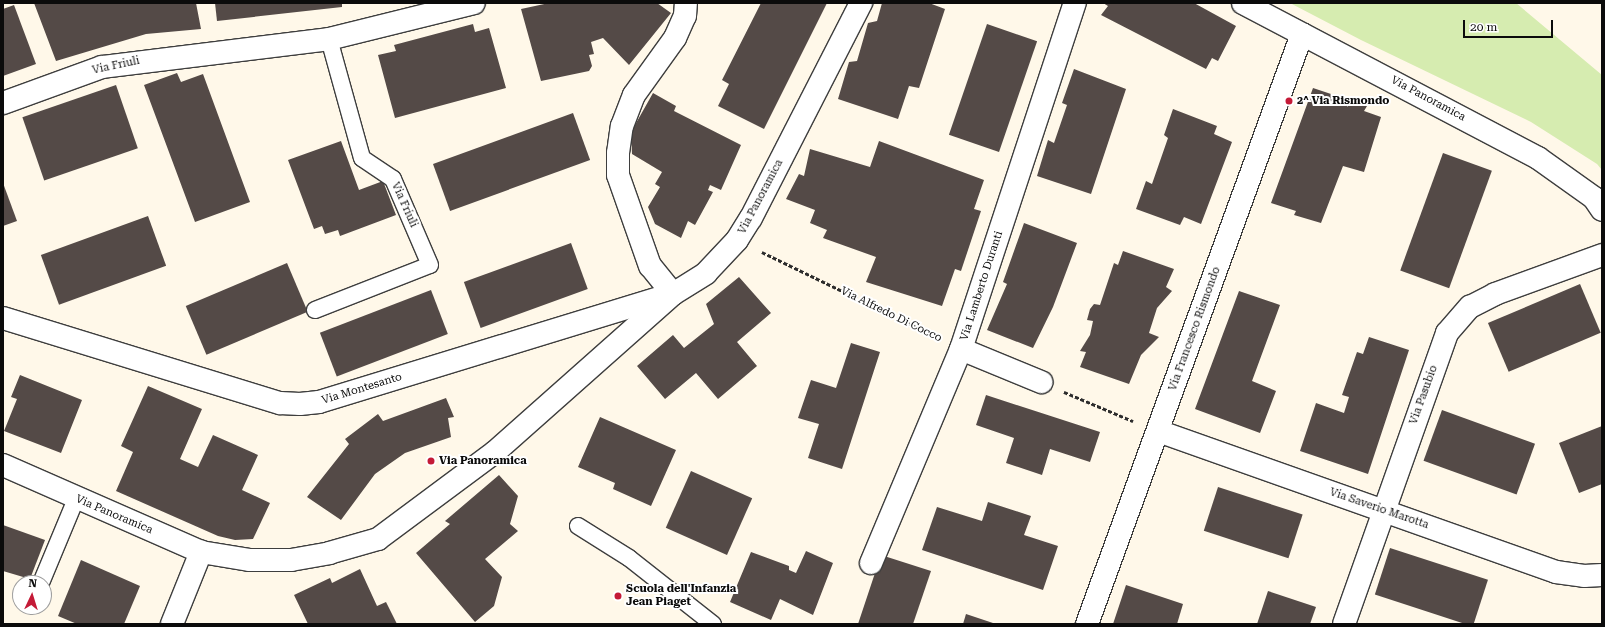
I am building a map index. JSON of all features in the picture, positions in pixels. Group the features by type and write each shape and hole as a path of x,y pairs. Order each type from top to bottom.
{"street":[{"name":"Via Friuli","path":"3,103 102,67 330,39 474,3"},
{"path":"673,294 650,266 618,175 618,153 622,126 634,95 675,38 685,16 686,3"},
{"name":"Via Panoramica","path":"3,466 201,552 250,560 290,560 329,553 378,539 495,452 673,294 706,273 737,240 751,218 861,3"},
{"name":"Via Lamberto Duranti","path":"871,563 961,349 1076,3"},
{"name":"Via Panoramica","path":"1243,3 1538,158 1594,198 1602,210"},
{"name":"Via Francesco Rismondo","path":"1087,624 1302,34"},
{"name":"Via Pasubio","path":"1344,624 1382,510 1447,333 1470,307 1495,294 1602,255"},
{"name":"Via Montesanto","path":"3,318 280,403 300,404 319,402 673,294"},
{"path":"961,349 1041,382"},
{"name":"Via Saverio Marotta","path":"1158,431 1556,572 1584,576 1602,576"},
{"path":"172,624 201,552"}],"lane":[{"name":"Via Friuli","path":"315,310 430,265 393,179 362,158 330,39"},
{"path":"43,575 76,499"},
{"path":"578,526 629,558 713,624"}],"path":[{"name":"Via Alfredo Di Cocco","path":"737,240 961,349"},
{"path":"1041,382 1158,431"}],"green space":[{"path":"1290,3 1516,3 1602,75 1602,170 1597,164 1531,122 1361,40"}],"building":[{"path":"34,3 196,3 201,29 146,34 56,61"},
{"path":"215,3 342,3 342,7 217,21"},
{"path":"549,3 657,3 671,13 629,65 603,38 591,42 594,54 589,55 592,66 589,71 541,81 521,9"},
{"path":"761,3 827,3 764,129 718,106 729,84 722,80"},
{"path":"882,3 929,3 945,9 919,88 909,86 898,119 838,99 849,62 857,61 868,23 877,21"},
{"path":"1103,3 1194,3 1236,26 1218,61 1212,58 1206,69 1101,15 1108,6"},
{"path":"14,5 36,64 3,76 3,9"},
{"path":"473,24 475,32 489,28 506,88 395,118 378,55 396,51 394,45"},
{"path":"987,24 1037,41 999,152 949,135"},
{"path":"1074,69 1126,89 1091,194 1037,176 1048,140 1054,143 1067,105 1062,103"},
{"path":"177,73 181,82 203,74 250,202 195,222 144,85"},
{"path":"116,85 138,148 44,181 22,117"},
{"path":"1313,88 1367,106 1364,111 1381,117 1364,172 1343,166 1321,223 1294,215 1296,211 1271,203"},
{"path":"653,93 676,106 674,111 741,145 721,190 710,185 708,190 713,192 695,225 688,221 681,238 655,224 648,207 660,187 655,184 662,172 632,154 631,132"},
{"path":"1173,109 1217,126 1214,134 1232,142 1201,224 1184,217 1180,225 1136,209 1146,181 1152,184 1168,138 1164,135"},
{"path":"573,113 590,160 450,211 433,164"},
{"path":"341,141 359,190 383,181 396,215 340,236 338,230 325,234 322,226 314,229 288,160"},
{"path":"879,141 984,180 974,209 981,211 961,271 955,269 942,306 866,282 876,257 823,238 827,230 810,223 815,210 786,199 799,174 804,176 810,149 870,167"},
{"path":"1443,153 1492,171 1449,288 1400,270"},
{"path":"3,183 17,221 3,226"},
{"path":"148,216 166,266 59,305 41,255"},
{"path":"1024,223 1077,243 1053,307 1033,348 987,330 1007,284 1003,282"},
{"path":"571,243 588,289 481,328 464,282"},
{"path":"1123,251 1174,269 1166,287 1172,291 1157,308 1149,333 1159,337 1141,355 1129,384 1080,367 1086,352 1080,351 1090,335 1093,321 1087,320 1090,309 1094,304 1100,305 1114,263 1118,265"},
{"path":"287,263 308,312 206,355 186,306"},
{"path":"739,277 771,313 737,342 757,366 718,399 696,373 665,399 637,366 673,335 684,348 714,324 706,304"},
{"path":"1580,284 1601,333 1509,372 1488,323"},
{"path":"431,290 448,334 337,377 320,333"},
{"path":"1239,291 1280,305 1252,381 1276,391 1260,433 1195,409"},
{"path":"1369,337 1409,350 1368,474 1300,451 1316,403 1344,413 1349,397 1342,395 1357,352 1363,354"},
{"path":"851,343 880,352 842,469 808,458 819,424 798,418 811,380 836,388"},
{"path":"20,375 82,400 61,453 4,431 17,399 11,397"},
{"path":"148,386 202,409 180,459 198,467 213,435 258,455 242,490 270,503 253,539 235,540 218,536 116,491 133,452 121,446"},
{"path":"986,395 1100,432 1090,462 1050,449 1042,475 1006,463 1014,438 976,425"},
{"path":"446,398 454,417 448,418 451,437 405,453 375,474 341,520 307,497 349,444 345,439 378,414 383,421"},
{"path":"1442,410 1535,444 1517,495 1424,461"},
{"path":"600,417 676,450 651,506 613,489 615,483 578,467"},
{"path":"1602,426 1602,484 1579,493 1559,443"},
{"path":"691,471 752,498 727,555 666,528"},
{"path":"499,475 518,496 510,524 518,531 485,559 502,577 494,606 475,622 416,553 450,524 445,521"},
{"path":"1218,487 1303,515 1288,558 1204,531"},
{"path":"988,502 1031,516 1024,535 1058,546 1043,590 922,550 937,507 982,521"},
{"path":"3,525 45,540 32,575 16,575 3,571"},
{"path":"1390,548 1488,580 1474,624 1465,624 1375,595"},
{"path":"806,551 833,563 813,615 780,599 771,620 730,602 751,552 789,566 789,570 796,573"},
{"path":"881,555 931,571 913,624 858,624"},
{"path":"81,560 140,586 124,624 77,624 58,616"},
{"path":"360,569 377,606 386,602 397,624 308,624 294,595 330,578 332,583"},
{"path":"1126,585 1183,604 1177,624 1113,624"},
{"path":"1268,591 1316,607 1310,624 1257,624"},
{"path":"966,614 996,624 963,624"}],"place":[{"name":"2^ Via Rismondo","path":"1289,101"},
{"name":"Via Panoramica","path":"431,461"},
{"name":"Scuola dell'Infanzia Jean Piaget","path":"618,596"}]}
